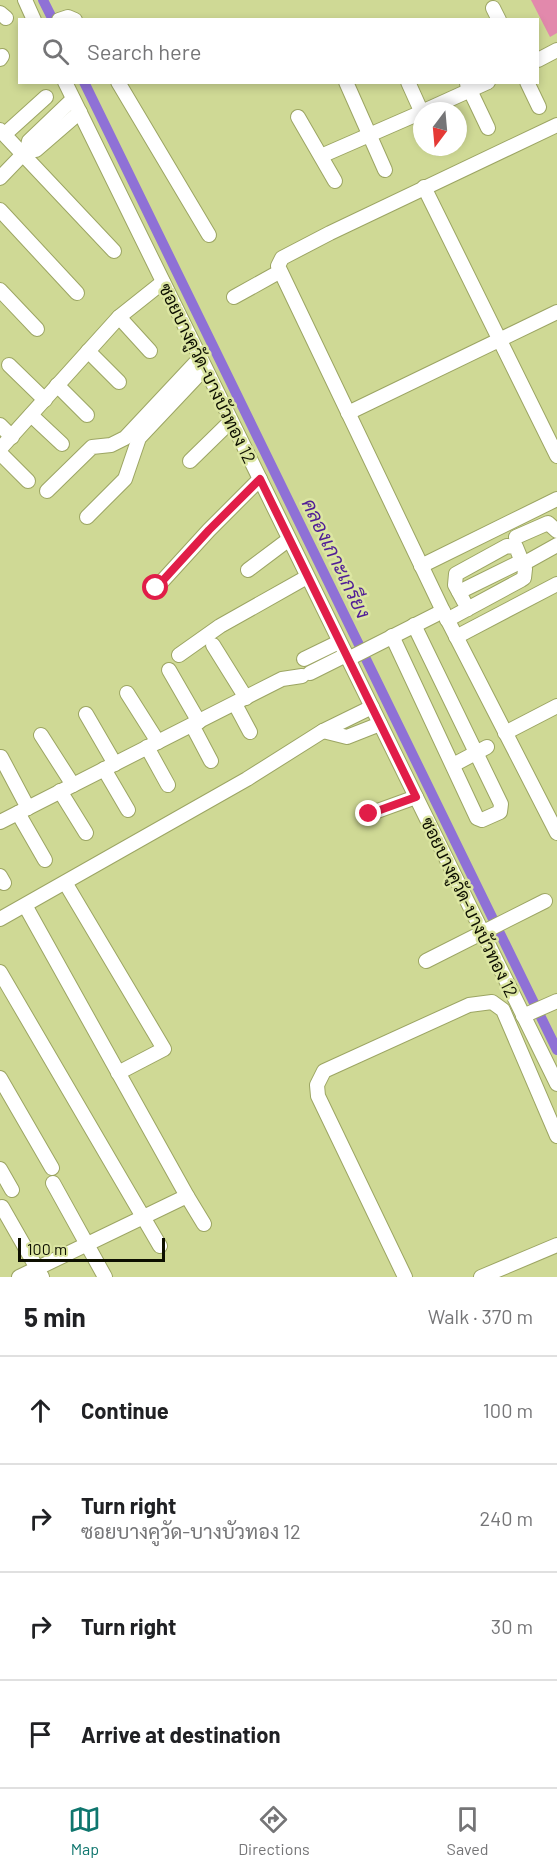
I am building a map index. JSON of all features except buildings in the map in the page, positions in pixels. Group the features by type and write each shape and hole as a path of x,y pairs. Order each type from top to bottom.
{"street":[{"path":"25,0 33,18"},
{"path":"539,59 557,50"},
{"name":"ซอยบางคูวัด-บางบัวทอง 12","path":"66,84 288,540 339,642 351,656 372,707 416,797 488,932 541,1008 557,1084"},
{"path":"119,84 209,235"},
{"path":"347,84 385,170"},
{"path":"409,84 417,102"},
{"path":"528,84 539,107"},
{"path":"440,102 468,87 488,128"},
{"path":"46,97 2,132 25,152 114,251"},
{"path":"0,178 25,152 29,141 73,99"},
{"path":"25,152 36,150 80,112"},
{"path":"321,156 413,116"},
{"path":"298,117 335,182"},
{"path":"557,125 424,187 282,258 278,266 445,615 557,833"},
{"path":"424,187 557,456"},
{"path":"0,210 77,293"},
{"path":"234,297 279,272"},
{"path":"28,481 0,451 119,317 164,282"},
{"path":"0,290 37,329"},
{"path":"348,414 557,312"},
{"path":"119,317 150,351"},
{"path":"88,351 119,382"},
{"path":"47,491 92,447 111,446 125,438 202,363"},
{"path":"87,517 125,479 139,438 202,363"},
{"path":"9,365 45,400"},
{"path":"57,385 87,415"},
{"path":"31,416 62,444"},
{"path":"190,461 231,421"},
{"path":"0,425 12,437"},
{"path":"156,588 260,479"},
{"path":"421,566 557,499"},
{"path":"516,537 548,523 557,531"},
{"path":"248,570 288,540"},
{"path":"459,592 557,545"},
{"path":"282,679 306,675 378,644 414,625 468,609 524,578 523,562 516,547 507,546 458,571 454,580 468,609"},
{"path":"179,655 220,626 307,577"},
{"path":"456,637 557,585"},
{"path":"392,636 479,820 500,812 501,804 481,750 414,625"},
{"path":"0,822 282,679 300,661 339,642"},
{"path":"213,645 240,701 250,732"},
{"path":"169,670 196,724 211,761"},
{"path":"127,693 168,785"},
{"path":"505,733 557,706"},
{"path":"0,919 26,907 247,779 323,731 372,707"},
{"path":"86,714 128,810"},
{"path":"323,731 347,737 380,724"},
{"path":"41,735 86,833"},
{"path":"453,765 481,750"},
{"path":"1,757 45,860"},
{"path":"369,814 416,797"},
{"path":"66,884 164,1049 118,1072"},
{"path":"426,961 488,932 545,901"},
{"path":"26,907 204,1224"},
{"path":"0,972 160,1246"},
{"path":"405,1277 318,1096 317,1085 324,1071 469,1005 492,1002 503,1010 557,1136"},
{"path":"0,1078 52,1168"},
{"path":"0,1169 12,1190"},
{"path":"53,1183 105,1277"},
{"path":"19,1277 39,1273 87,1244 187,1196"},
{"path":"2,1207 39,1273"},
{"path":"481,1277 557,1245"}],"shaded area":[{"path":"531,0 557,0 557,33 550,37"}],"waterway":[{"name":"คลองเกาะเกรียง","path":"43,0 52,18"},
{"name":"คลองเกาะเกรียง","path":"85,84 557,1050"}],"route":[{"path":"156,588 260,479 416,797 369,814"}]}
